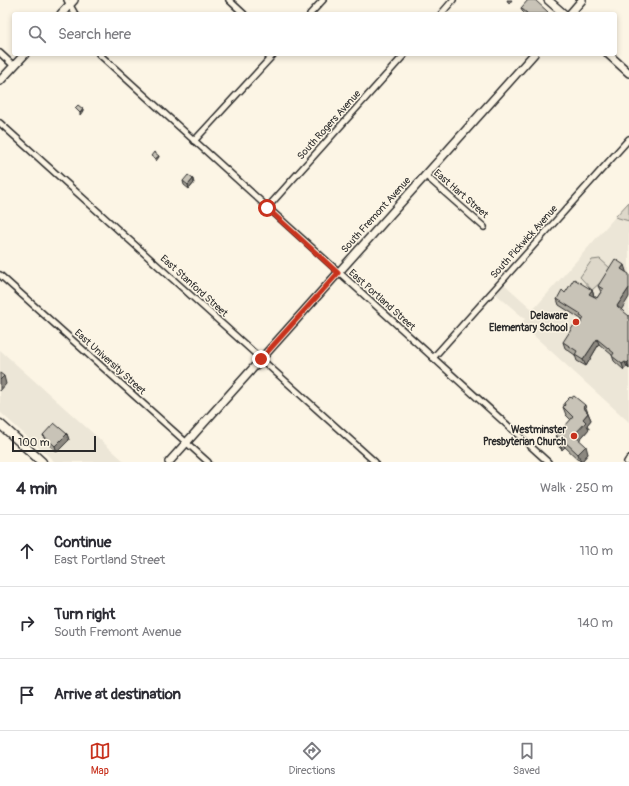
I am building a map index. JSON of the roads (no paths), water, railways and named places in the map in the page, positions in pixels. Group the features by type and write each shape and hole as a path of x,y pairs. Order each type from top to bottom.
{"main road":[{"path":"0,424 42,462"}],"street":[{"path":"229,0 242,12"},
{"path":"312,12 323,0"},
{"path":"443,12 453,0"},
{"path":"548,0 562,12"},
{"path":"572,12 582,0"},
{"path":"62,12 70,2"},
{"path":"70,2 74,12"},
{"path":"0,53 14,66"},
{"path":"0,81 23,56"},
{"name":"East Portland Street","path":"101,56 338,273 548,462"},
{"path":"194,141 272,56"},
{"name":"South Rogers Avenue","path":"267,208 403,56"},
{"name":"South Fremont Avenue","path":"169,462 532,56"},
{"path":"610,56 629,73"},
{"name":"East Stanford Street","path":"0,123 375,462"},
{"name":"South Pickwick Avenue","path":"433,358 629,139"},
{"name":"East Hart Street","path":"425,175 484,227"},
{"name":"East University Street","path":"0,275 208,462"}],"place":[{"name":"Delaware Elementary School","path":"576,322"},
{"name":"Westminster Presbyterian Church","path":"574,436"}]}
